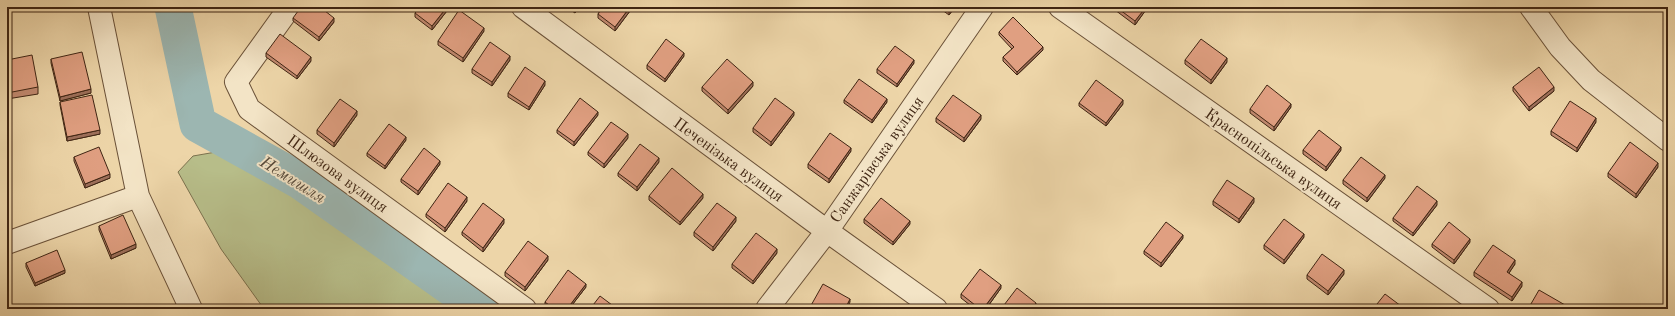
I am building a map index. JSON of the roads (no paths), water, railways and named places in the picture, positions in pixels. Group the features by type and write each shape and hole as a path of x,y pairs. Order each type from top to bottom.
{"street":[{"path":"99,7 138,196 191,309"},
{"name":"Шлюзова вулиця","path":"290,7 236,82 249,109 525,309"},
{"name":"Печенізька вулиця","path":"523,7 826,231 936,309"},
{"name":"Санжарівська вулиця","path":"767,309 826,231 982,7"},
{"name":"Краснопільська вулиця","path":"1060,7 1488,309"},
{"path":"1531,7 1560,47 1591,80 1668,140"},
{"path":"7,243 138,196"}],"waterway":[{"name":"Немишля","path":"173,7 198,124 299,180 482,309"}]}
